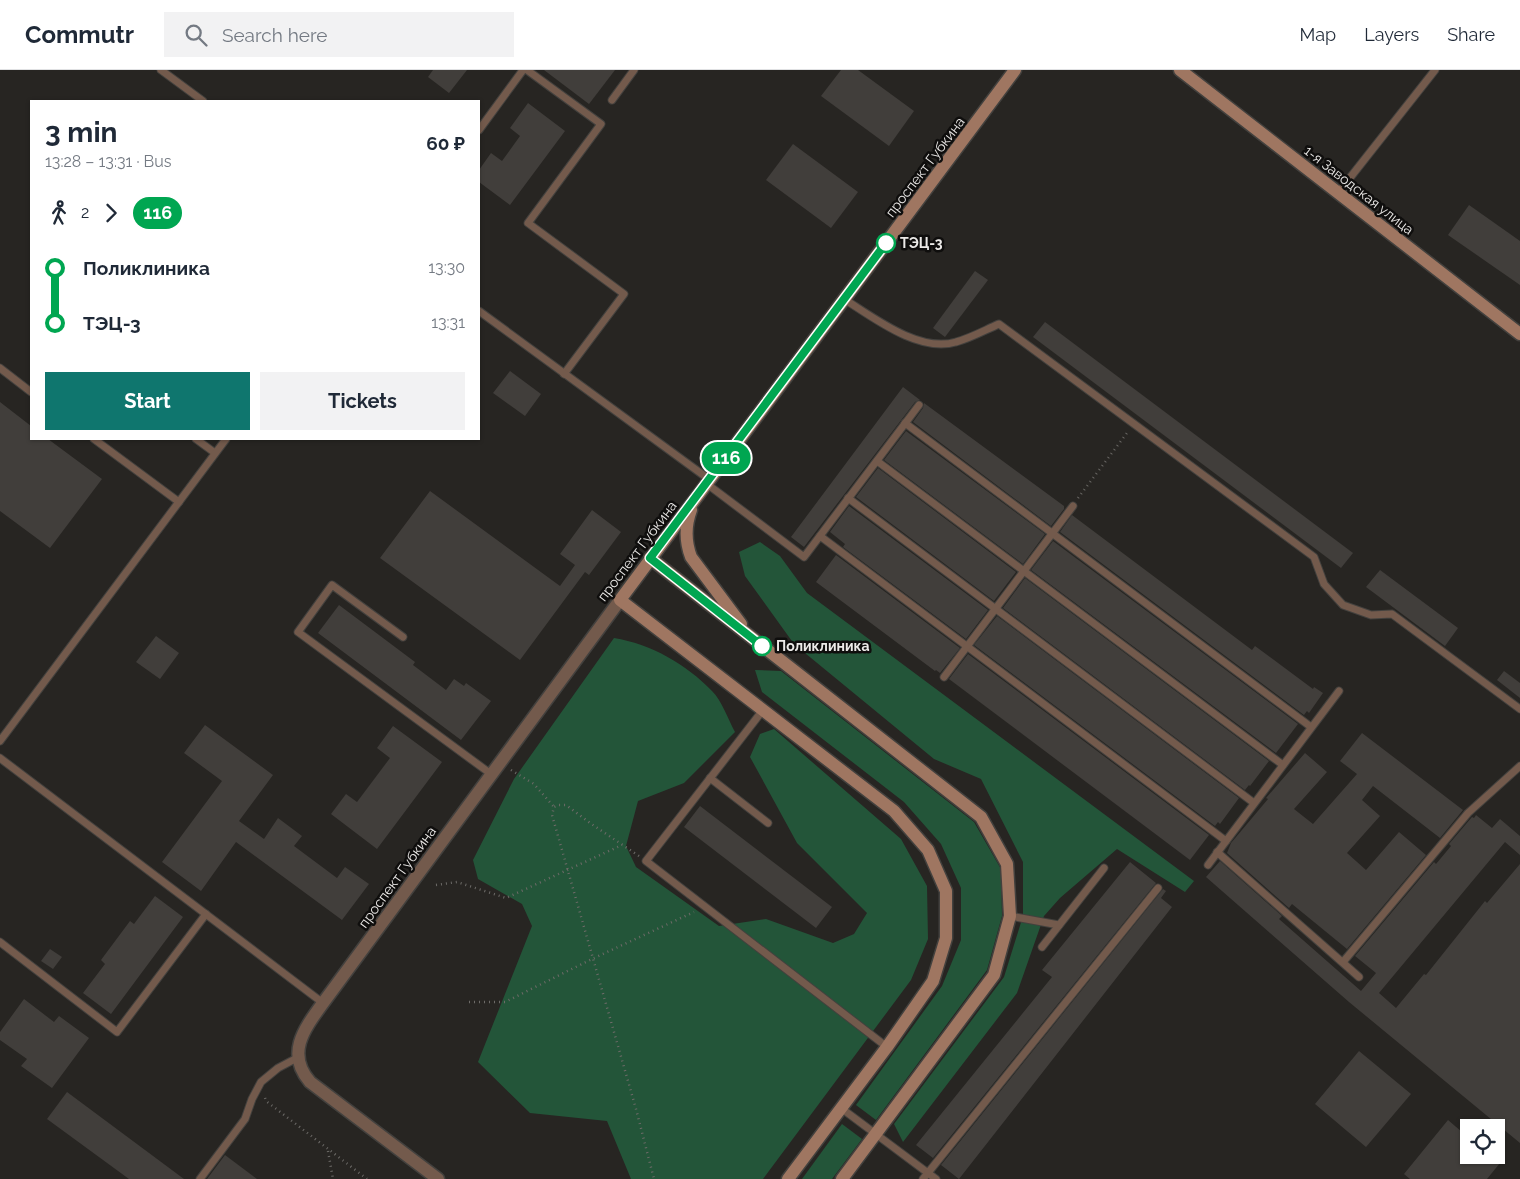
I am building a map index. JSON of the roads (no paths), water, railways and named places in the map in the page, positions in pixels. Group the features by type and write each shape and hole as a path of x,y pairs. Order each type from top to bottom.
{"main road":[{"name":"1-я Заводская улица","path":"1180,70 1520,334"},
{"name":"проспект Губкина","path":"620,600 1011,72"},
{"path":"705,486 687,522 688,548 700,571 754,640"},
{"path":"650,558 981,817 1007,864 1010,916 994,975 842,1179"},
{"path":"620,600 894,811 928,850 946,891 946,938 933,981 888,1047 788,1179"}],"street":[{"name":"проспект Губкина","path":"297,1058 304,1029 323,1002 620,600"},
{"path":"297,1058 301,1072 310,1082 438,1179"}],"lane":[{"path":"161,70 201,100"},
{"path":"480,129 523,70"},
{"path":"527,70 601,124 528,222 624,294 564,374"},
{"path":"612,100 634,70"},
{"path":"1338,193 1435,70"},
{"path":"844,299 890,329 925,343 955,343 999,324 1314,557 1324,584 1343,605 1371,615 1392,614 1520,709"},
{"path":"480,312 564,374 705,486 804,557 919,404"},
{"path":"0,368 30,391"},
{"path":"905,423 1311,727"},
{"path":"95,440 179,502"},
{"path":"197,440 215,453"},
{"path":"0,741 225,440"},
{"path":"877,460 1283,765"},
{"path":"848,498 1254,803"},
{"path":"944,677 1073,506"},
{"path":"820,536 1226,840"},
{"path":"402,637 332,585 298,632 491,774"},
{"path":"1208,864 1338,690"},
{"path":"762,710 646,861 888,1047"},
{"path":"0,758 323,1002"},
{"path":"1343,962 1468,813 1520,766"},
{"path":"710,778 768,823"},
{"path":"1217,852 1359,976"},
{"path":"1042,947 1104,868"},
{"path":"925,1176 1158,888"},
{"path":"0,942 117,1032 206,914"},
{"path":"1010,916 1059,925"},
{"path":"200,1179 245,1119 252,1099 261,1082 278,1068 297,1058"},
{"path":"841,1108 925,1176 936,1179"}],"place":[{"name":"ТЭЦ-3","path":"886,243"},
{"name":"Поликлиника","path":"762,646"}]}
